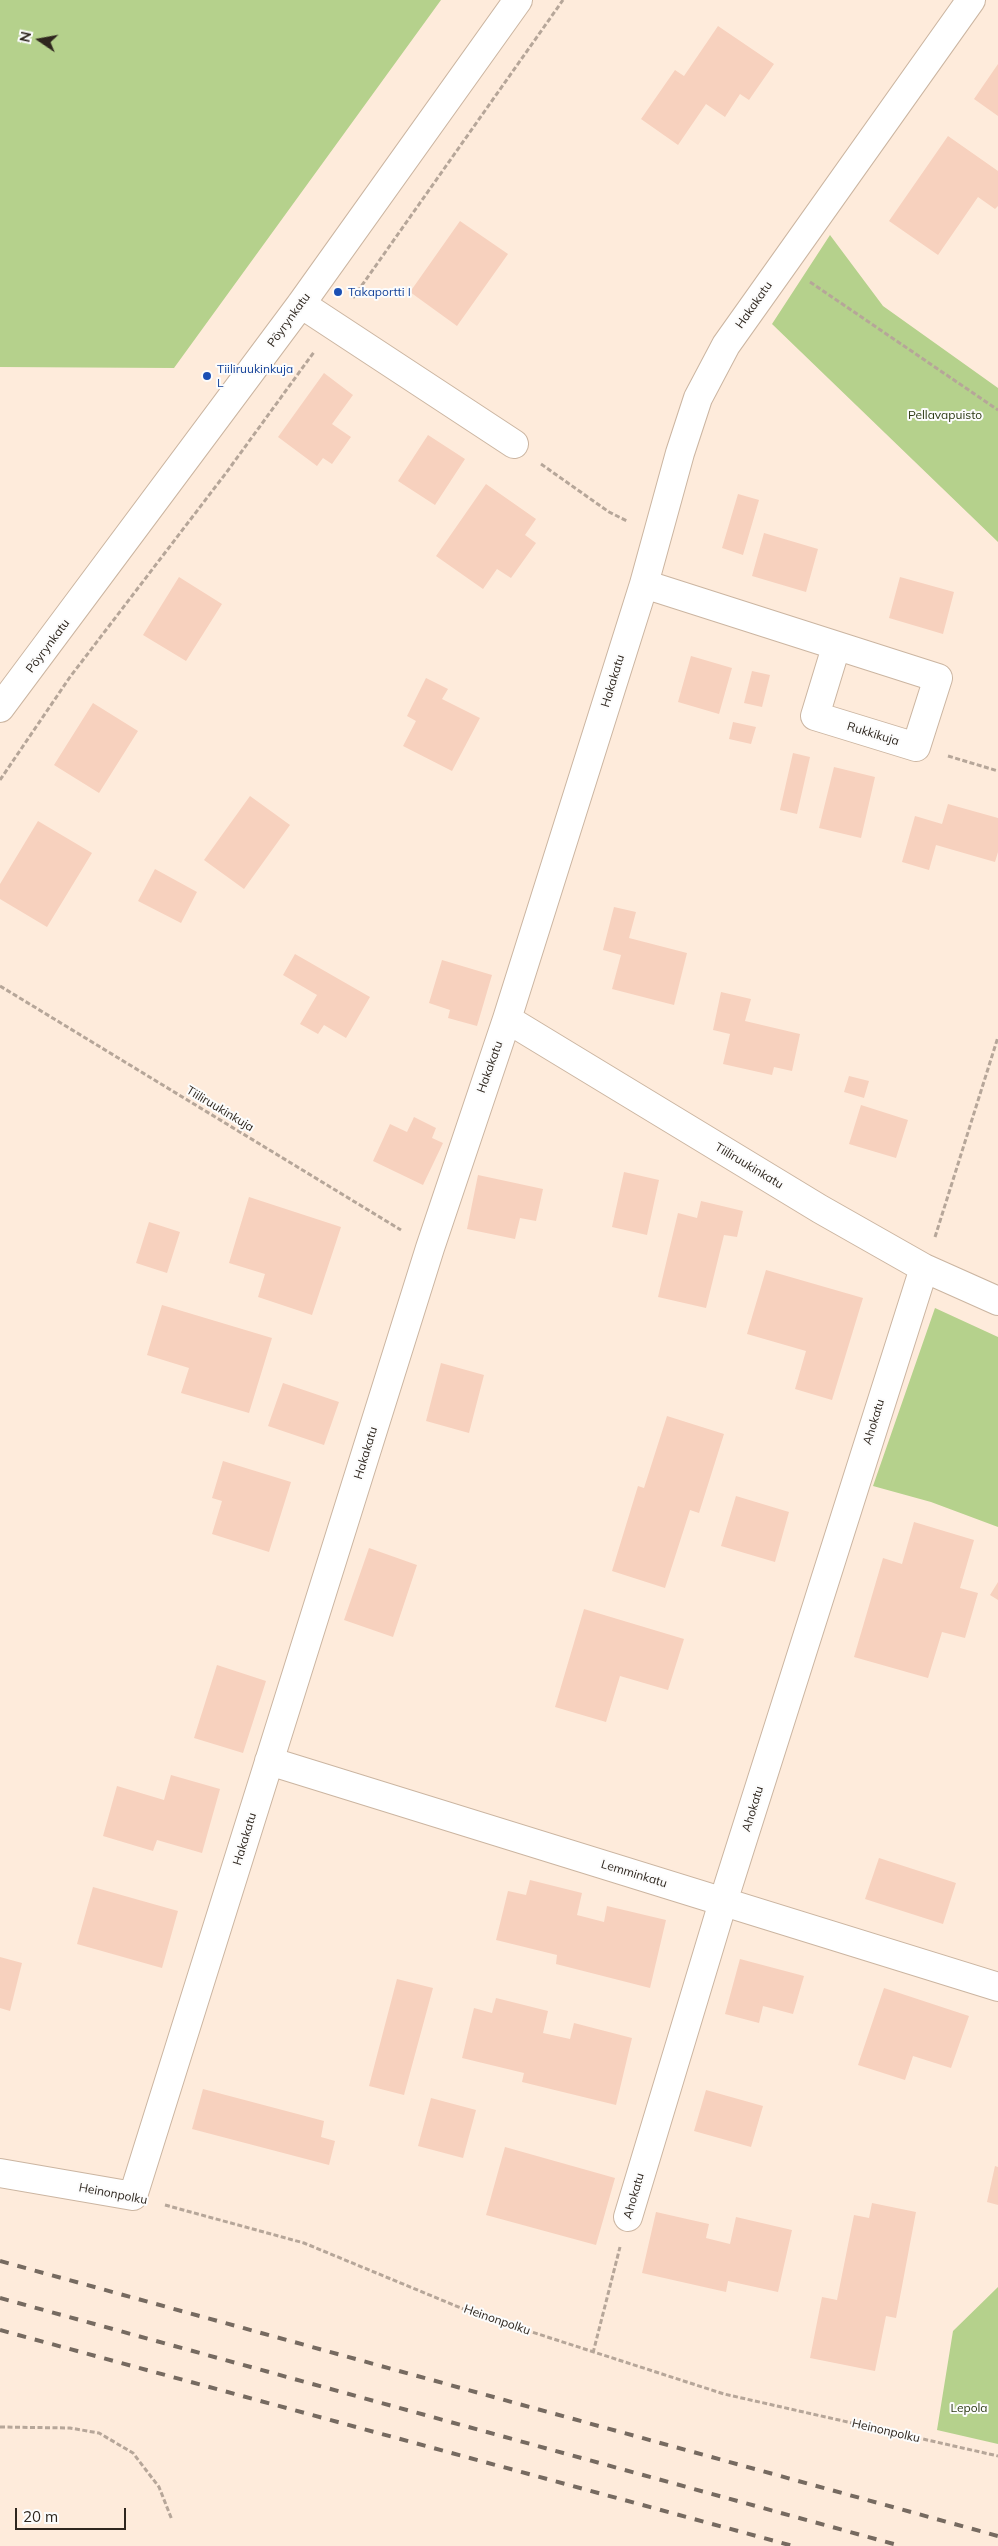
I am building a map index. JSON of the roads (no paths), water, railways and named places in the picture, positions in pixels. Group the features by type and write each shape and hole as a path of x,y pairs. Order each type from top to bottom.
{"street":[{"name":"Pöyrynkatu","path":"0,708 301,304 518,0"},
{"name":"Hakakatu","path":"133,2196 430,1248 507,1019 644,584 698,398 726,345 783,262 971,0"},
{"path":"301,304 514,444"},
{"name":"Rukkikuja","path":"644,584 836,647 938,678 916,747 814,716 836,647"},
{"name":"Tiiliruukinkatu","path":"507,1019 820,1209 924,1268 998,1301"},
{"name":"Ahokatu","path":"628,2217 723,1902 924,1268"},
{"name":"Lemminkatu","path":"269,1761 998,1987"},
{"name":"Heinonpolku","path":"0,2173 133,2196"}],"railway":[{"path":"0,2261 998,2536"},
{"path":"0,2298 901,2546"},
{"path":"0,2330 793,2546"}],"place":[{"name":"Takaportti I","path":"338,292"},
{"name":"Tiiliruukinkuja L","path":"207,376"}],"park label":[{"name":"Pellavapuisto","path":"945,415"},
{"name":"Lepola","path":"969,2408"}]}
